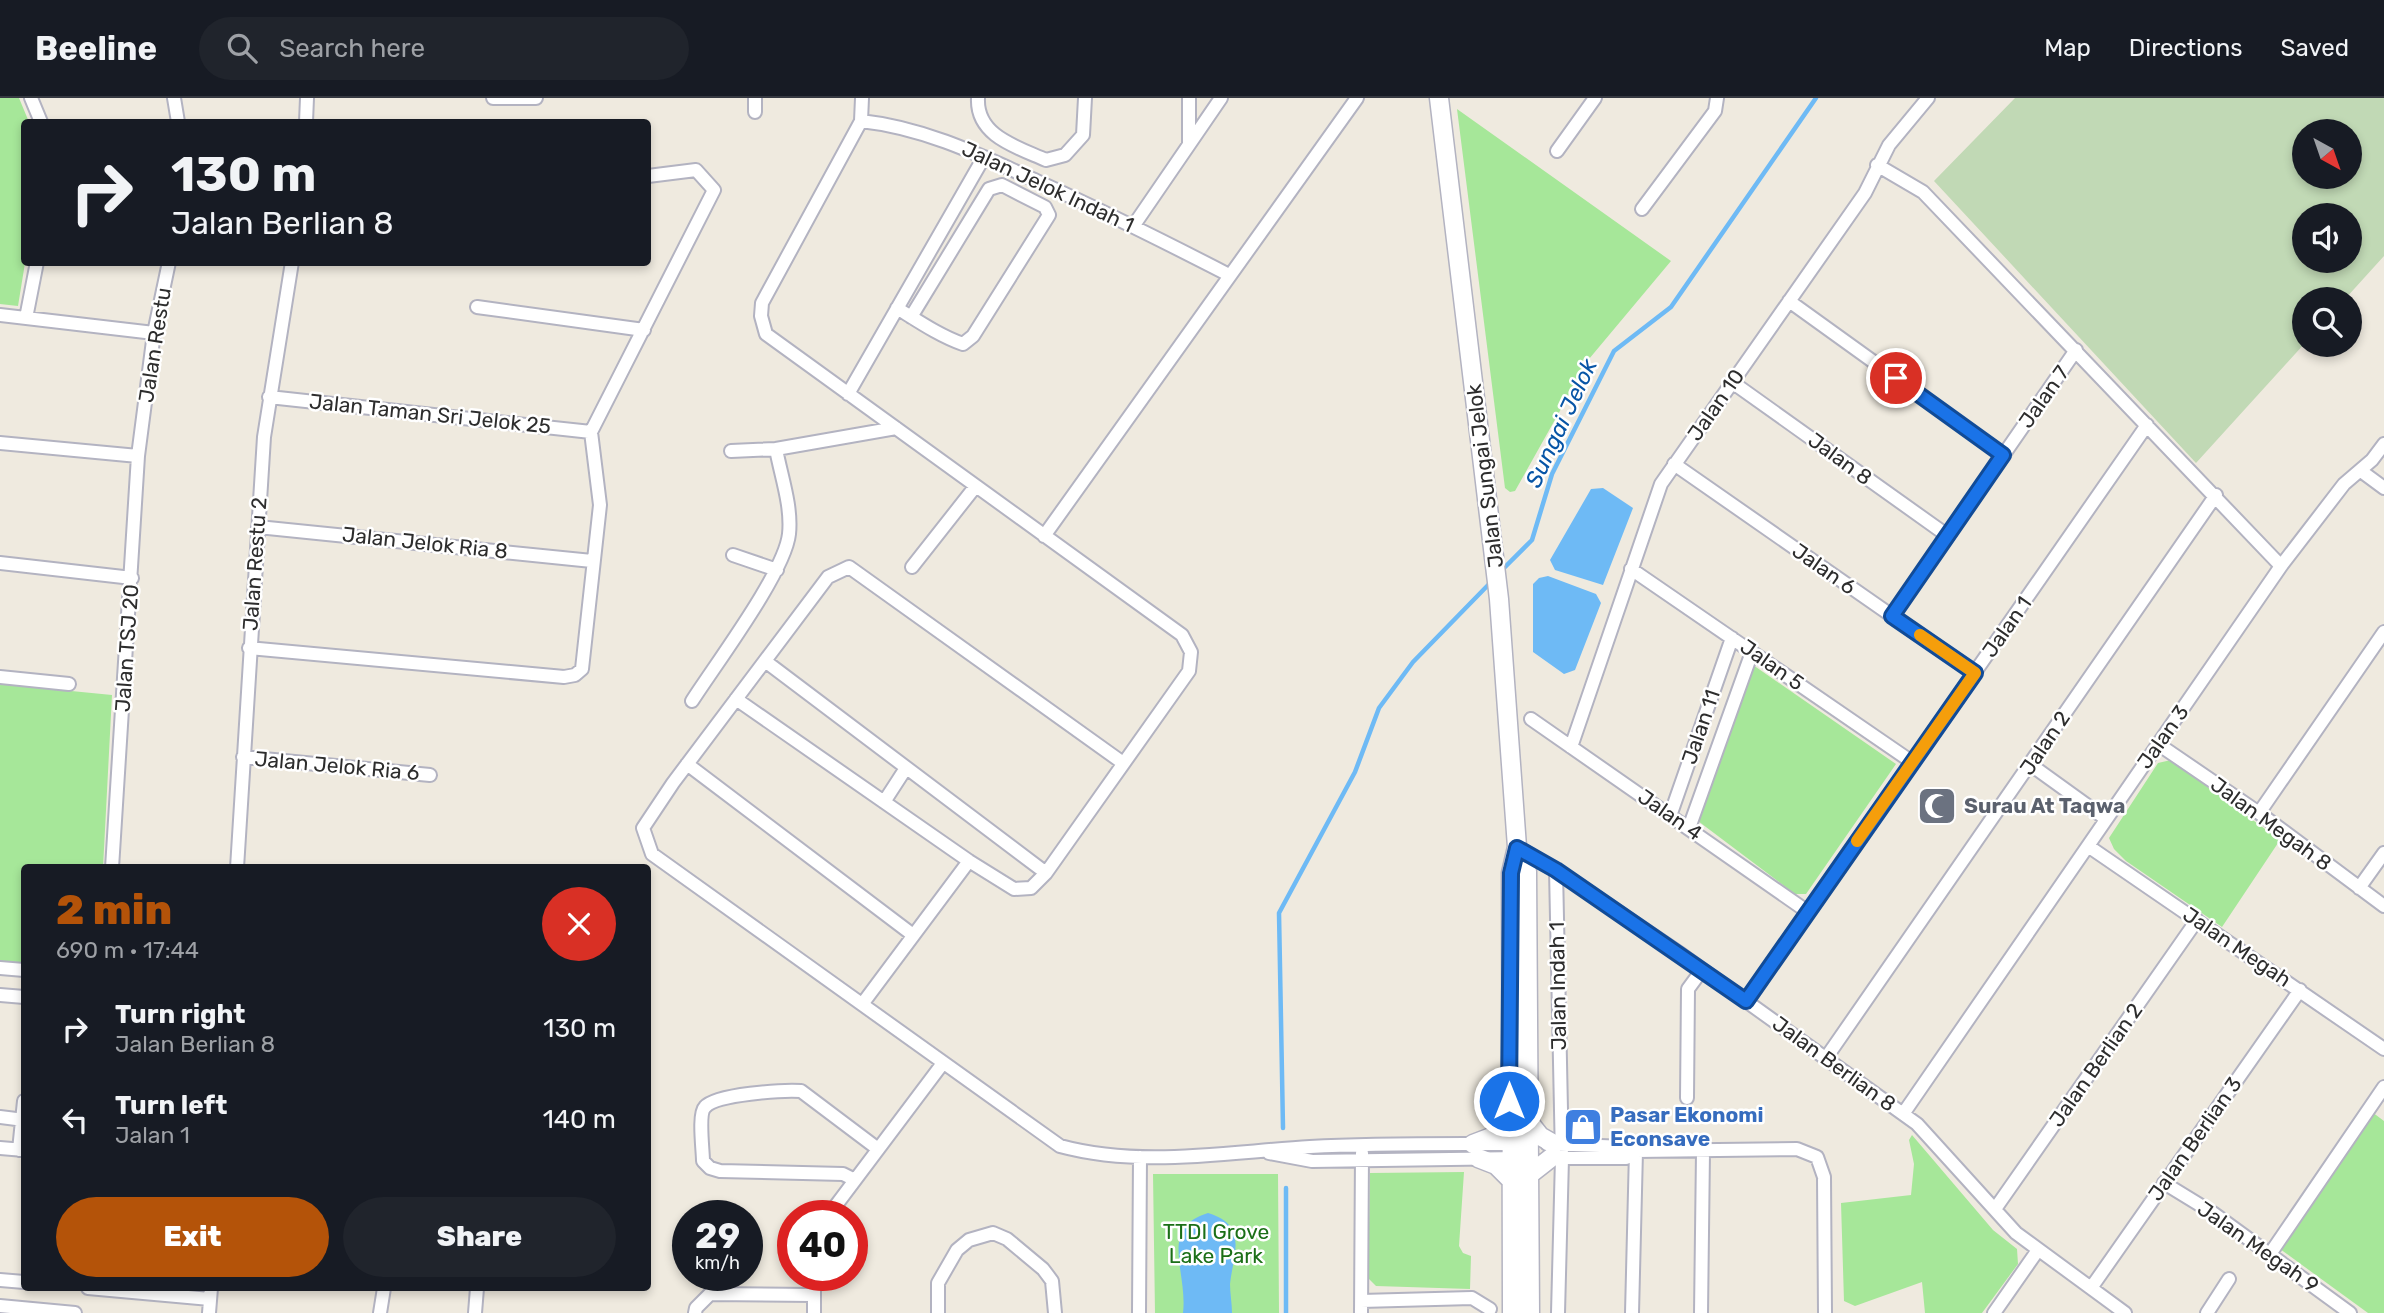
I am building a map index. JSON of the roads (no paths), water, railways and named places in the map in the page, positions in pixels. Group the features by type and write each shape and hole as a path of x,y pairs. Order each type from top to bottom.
{"street":[{"path":"31,98 40,119"},
{"path":"174,98 178,119"},
{"path":"306,119 307,98"},
{"path":"493,98 536,98"},
{"path":"755,98 755,112"},
{"path":"736,699 969,861 1014,889 1031,888 1046,873 1189,671 1191,652 1182,635 766,334 761,316 762,303 860,121 862,98"},
{"path":"978,98 978,113 994,136 1046,160 1065,155 1083,135 1085,98"},
{"path":"1189,98 1189,143"},
{"path":"1134,225 1221,98"},
{"path":"1044,536 1357,98"},
{"path":"1557,151 1595,98"},
{"path":"1642,209 1715,111 1717,98"},
{"name":"Jalan Sungai Jelok","path":"1440,99 1499,598 1517,852 1511,873 1509,1117 1512,1313"},
{"name":"Jalan 10","path":"1571,747 1661,484 1865,193 1889,145 1922,100"},
{"name":"Jalan Jelok Indah 1","path":"860,121 896,125 933,135 1134,225 1229,275"},
{"path":"848,394 984,157"},
{"path":"1877,165 1923,192 2216,495 2281,566"},
{"path":"249,648 564,677 582,669 600,505 591,432 714,190 696,170 651,176"},
{"path":"897,308 911,317 963,344 973,336 1038,236 1049,215 1045,207 1002,185 989,189 911,317"},
{"path":"26,318 36,266"},
{"name":"Jalan Restu","path":"142,428 154,333 168,266"},
{"name":"Jalan Restu 2","path":"237,864 249,648 269,397 290,266"},
{"path":"1789,301 2003,455"},
{"path":"477,307 644,330"},
{"path":"0,315 154,333"},
{"name":"Jalan 7","path":"1892,616 2076,350"},
{"name":"Jalan 8","path":"1732,382 1948,536"},
{"name":"Jalan Taman Sri Jelok 25","path":"269,397 591,432"},
{"name":"Jalan 1","path":"1746,1001 2147,425"},
{"name":"Jalan TSJ 20","path":"112,864 142,428"},
{"path":"731,451 776,449 895,428"},
{"path":"0,443 138,456"},
{"name":"Jalan 3","path":"1903,1114 2281,566 2344,484 2361,471 2384,443"},
{"path":"692,701 777,570 789,536 788,509 776,449"},
{"name":"Jalan 6","path":"1674,464 1975,673"},
{"path":"2361,471 2384,488"},
{"path":"912,567 975,487"},
{"name":"Jalan 2","path":"1826,1058 2216,495"},
{"name":"Jalan Jelok Ria 8","path":"258,527 592,561"},
{"path":"733,555 777,570"},
{"path":"0,563 132,578"},
{"path":"1123,763 849,567 828,577 687,764 643,828 652,854 1060,1146 1085,1153 1140,1157 1265,1152 1362,1152 1438,1158 1476,1151 1494,1136 1509,1117"},
{"name":"Jalan 5","path":"1631,569 1913,762"},
{"path":"2259,813 2384,632"},
{"name":"Jalan 11","path":"1670,816 1732,638"},
{"name":"Jalan 11","path":"1689,828 1752,652"},
{"path":"765,661 1046,873"},
{"path":"0,677 69,684"},
{"name":"Jalan 4","path":"1531,719 1808,912"},
{"name":"Jalan Megah 8","path":"2158,744 2259,813 2384,906"},
{"name":"Jalan Jelok Ria 6","path":"243,757 430,775"},
{"path":"687,764 914,935"},
{"path":"2031,765 2106,819"},
{"path":"884,802 906,768"},
{"name":"Jalan Megah","path":"2088,846 2384,1049"},
{"name":"Jalan Sungai Jelok","path":"1517,852 1527,871 1530,1313"},
{"name":"Jalan Berlian 8","path":"1517,852 1556,870 1702,970 1917,1124 2016,1233 2125,1313"},
{"path":"2359,888 2384,853"},
{"path":"863,1003 969,861"},
{"name":"Jalan Indah 1","path":"1556,870 1558,1313"},
{"name":"Jalan Berlian 2","path":"1995,1209 2197,920"},
{"path":"0,968 21,971"},
{"path":"1687,1098 1688,989 1702,970"},
{"name":"Jalan Berlian 3","path":"2091,1288 2300,990"},
{"path":"0,995 21,996"},
{"path":"840,1200 943,1063"},
{"path":"2270,1254 2384,1087"},
{"path":"855,1180 843,1174 720,1171 710,1168 703,1161 702,1113 705,1106 719,1099 801,1091 878,1149"},
{"path":"0,1117 21,1120"},
{"path":"1529,1122 1557,1151"},
{"path":"1362,1152 1438,1145 1476,1151 1510,1151 1529,1159 1557,1151 1626,1158 1636,1151 1797,1149 1817,1157 1824,1177 1825,1313"},
{"path":"1438,1145 1438,1158"},
{"path":"0,1148 21,1150"},
{"path":"1476,1151 1510,1179"},
{"path":"1529,1159 1557,1151"},
{"path":"1632,1313 1636,1151"},
{"path":"1362,1152 1361,1307 1472,1298 1490,1309"},
{"path":"1701,1313 1703,1152"},
{"path":"1139,1313 1140,1157"},
{"name":"Jalan Megah 9","path":"2164,1183 2270,1254 2344,1311"},
{"path":"938,1313 938,1283 957,1250 969,1240 993,1233 1007,1239 1043,1269 1052,1282 1055,1313"},
{"path":"1994,1313 2038,1250"},
{"path":"2207,1313 2229,1279"},
{"path":"0,1280 21,1282"},
{"path":"150,1291 211,1294 209,1313"},
{"path":"380,1313 384,1291"},
{"path":"475,1313 477,1291"},
{"path":"814,1291 814,1313"},
{"path":"695,1313 695,1307 710,1294 814,1295"},
{"path":"0,1306 75,1313"}],"water":[{"path":"1603,488 1633,508 1603,585 1555,570 1550,560 1591,489"},
{"path":"1548,576 1596,594 1601,603 1575,670 1564,674 1533,652 1533,584 1539,578"},
{"path":"1208,1213 1221,1218 1234,1233 1236,1242 1230,1284 1232,1313 1183,1313 1179,1240 1184,1229 1193,1220"}],"waterway":[{"name":"Sungai Jelok","path":"1501,571 1532,540 1552,474 1614,351 1671,307 1816,98"},
{"path":"1283,1128 1279,913 1355,772 1379,708 1413,662 1493,580"},
{"path":"1286,1188 1286,1313"}],"place":[{"name":"Surau At Taqwa","path":"1937,806"},
{"name":"Pasar Ekonomi Econsave","path":"1583,1127"}],"park label":[{"name":"TTDI Grove Lake Park","path":"1216,1244"}]}
